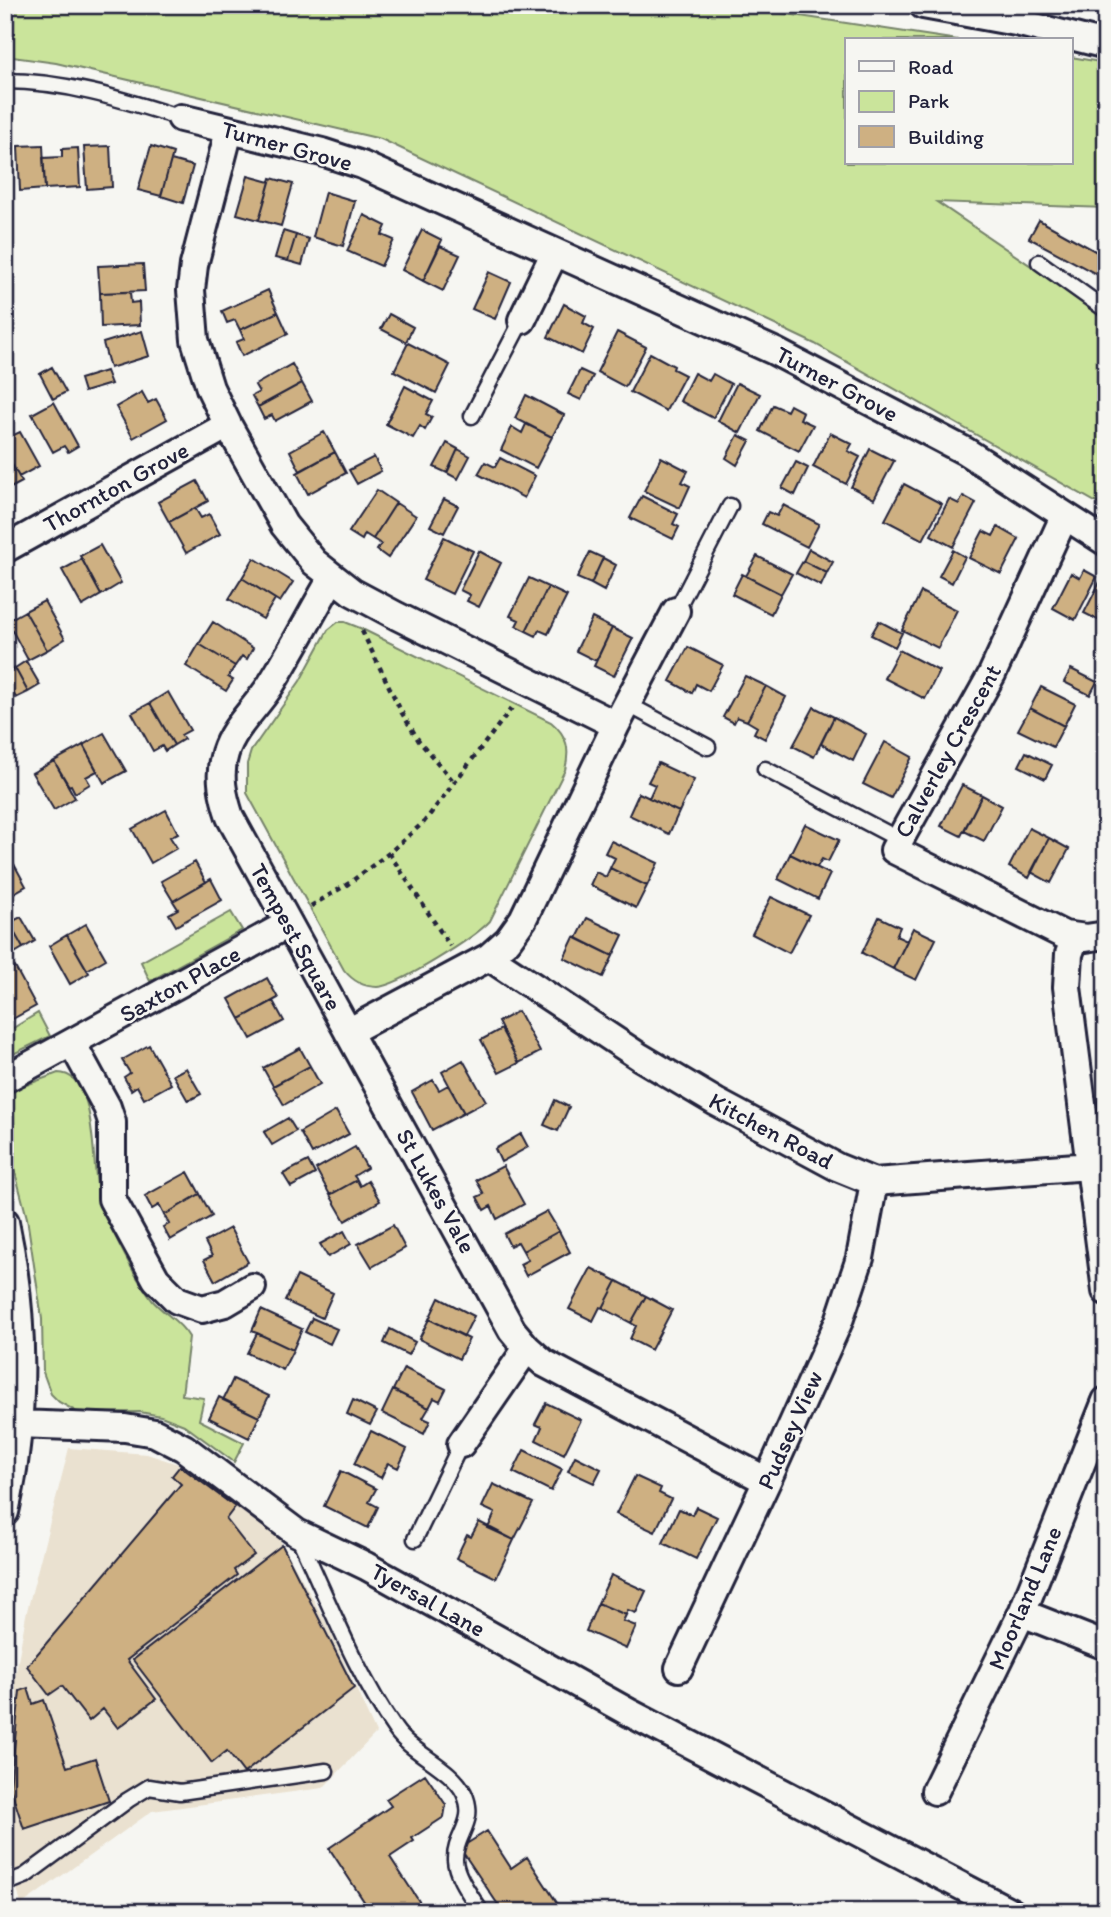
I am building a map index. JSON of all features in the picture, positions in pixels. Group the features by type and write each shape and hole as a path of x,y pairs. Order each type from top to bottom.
{"street":[{"path":"923,5 1016,22 1106,45"},
{"name":"Turner Grove","path":"181,118 321,152 362,165 554,254 774,351 965,451 1106,542"},
{"path":"229,131 199,240 191,290 195,340 210,388 228,425 298,545 342,585 397,616 532,682 622,715"},
{"path":"522,320 554,254"},
{"name":"Thornton Grove","path":"5,549 228,425"},
{"name":"Calverley Crescent","path":"1064,517 992,674 894,850 1053,931 1075,938 1106,936"},
{"name":"Tempest Square","path":"342,585 234,734 225,753 221,775 223,796 230,817 348,1032 478,964 508,940 523,919 676,611"},
{"name":"Saxton Place","path":"5,1079 288,924"},
{"path":"1075,938 1069,954 1068,987 1106,1291"},
{"name":"Kitchen Road","path":"478,964 716,1102 836,1167 874,1182 1090,1166"},
{"name":"St Lukes Vale","path":"348,1032 512,1330 527,1348 544,1363 563,1374 767,1481"},
{"path":"72,1043 107,1107 112,1122 112,1199 156,1279 177,1300 202,1309 225,1303 252,1287"},
{"name":"Pudsey View","path":"679,1668 839,1321 860,1258 874,1182"},
{"path":"5,1222 11,1310 19,1360 18,1424 5,1512"},
{"path":"461,1444 527,1348"},
{"name":"Moorland Lane","path":"935,1791 1022,1613 1106,1401"},
{"name":"Tyersal Lane","path":"18,1424 125,1428 155,1433 184,1448 297,1533 366,1566 630,1713 1011,1912"},
{"path":"1022,1613 1106,1646"}],"lane":[{"name":"Turner Grove","path":"5,81 69,87 181,118"},
{"path":"1039,262 1106,310"},
{"path":"472,416 522,320"},
{"path":"676,611 730,506"},
{"path":"622,715 708,747"},
{"path":"765,769 900,841"},
{"path":"415,1539 461,1444"},
{"path":"297,1533 368,1683 403,1741 444,1772 463,1791 468,1807 467,1825 458,1843 455,1860 457,1869 481,1912"},
{"path":"5,1884 26,1876 149,1787 180,1792 326,1771"}],"path":[{"path":"342,585 402,712 419,740 454,782"},
{"path":"288,924 388,853 424,822 532,682"},
{"path":"388,853 478,964"}],"shaded area":[{"path":"69,1448 147,1454 184,1466 276,1533 327,1624 376,1733 323,1788 152,1811 21,1905 11,1863 8,1718 26,1615"}],"green space":[{"path":"5,5 727,5 945,38 845,38 845,164 1072,164 1072,57 1106,63 1106,208 937,202 1106,317 1106,508 815,344 381,139 56,63 5,56"},
{"path":"338,622 360,628 551,722 564,738 567,750 565,770 490,921 436,960 402,979 377,987 358,982 344,970 247,793 247,764 251,751 300,681 328,630"},
{"path":"231,912 242,930 150,981 141,962"},
{"path":"38,1013 50,1036 5,1058 5,1033"},
{"path":"58,1073 71,1077 80,1087 86,1103 98,1190 120,1247 152,1300 181,1326 189,1337 182,1395 204,1398 199,1420 244,1443 234,1462 184,1425 161,1416 140,1412 79,1413 59,1402 51,1394 43,1372 42,1319 27,1218 5,1134 5,1093"}],"building":[{"path":"43,145 45,189 20,191 18,146"},
{"path":"110,146 112,187 87,189 84,147"},
{"path":"151,146 173,153 161,196 138,190"},
{"path":"78,148 80,187 45,189 43,158 62,157 62,149"},
{"path":"171,160 193,166 183,203 161,196"},
{"path":"248,176 270,182 259,220 237,214"},
{"path":"271,178 293,184 281,226 259,220"},
{"path":"325,192 355,201 343,246 313,237"},
{"path":"364,215 386,226 382,235 394,240 381,266 347,251"},
{"path":"1039,220 1106,257 1096,274 1029,238"},
{"path":"422,230 442,240 423,281 402,270"},
{"path":"283,231 296,235 288,261 275,258"},
{"path":"296,235 309,239 302,265 288,261"},
{"path":"440,246 460,255 443,291 423,281"},
{"path":"143,264 145,291 100,293 98,266"},
{"path":"489,272 511,282 495,319 472,309"},
{"path":"268,290 278,312 240,330 235,320 227,323 222,311"},
{"path":"130,292 131,303 139,302 140,325 101,327 100,293"},
{"path":"564,304 586,316 583,323 594,329 582,354 548,337"},
{"path":"278,312 288,334 242,356 236,342 244,339 240,330"},
{"path":"389,314 413,327 406,342 381,329"},
{"path":"142,331 149,356 110,368 103,343"},
{"path":"617,332 646,347 625,387 597,372"},
{"path":"408,343 450,365 436,393 394,371"},
{"path":"650,353 685,375 666,411 630,392"},
{"path":"292,364 302,383 258,407 252,396 259,392 255,385"},
{"path":"52,367 66,392 53,399 40,374"},
{"path":"580,370 593,376 581,400 568,394"},
{"path":"106,371 111,384 84,392 80,379"},
{"path":"694,373 709,381 713,374 731,384 713,418 680,401"},
{"path":"302,383 312,401 275,421 272,415 264,419 258,407"},
{"path":"737,383 760,394 740,433 718,421"},
{"path":"405,386 433,401 426,414 432,417 425,430 420,426 413,438 386,424"},
{"path":"142,392 148,403 156,399 167,419 133,438 116,407"},
{"path":"526,395 564,415 552,437 515,418"},
{"path":"54,402 78,446 68,452 64,446 53,452 32,414"},
{"path":"773,405 787,411 790,405 803,412 800,419 813,425 799,451 760,431"},
{"path":"526,424 552,437 536,468 501,450 512,427 522,433"},
{"path":"20,432 39,466 19,477 5,452 5,439"},
{"path":"324,432 335,452 300,471 290,451"},
{"path":"830,433 852,444 848,451 860,457 846,484 813,467"},
{"path":"738,435 750,441 737,465 726,458"},
{"path":"447,443 458,449 447,473 434,467"},
{"path":"458,449 470,456 458,479 447,473"},
{"path":"870,449 894,461 874,499 851,487"},
{"path":"5,452 22,482 5,491"},
{"path":"335,452 346,473 308,494 297,473"},
{"path":"374,457 381,471 357,484 349,470"},
{"path":"661,457 688,471 682,482 690,486 680,508 644,491"},
{"path":"500,458 535,476 524,498 478,474 485,462 495,467"},
{"path":"796,462 808,468 795,495 782,488"},
{"path":"197,481 208,501 169,522 158,502"},
{"path":"904,484 942,504 923,540 885,520"},
{"path":"377,490 396,503 373,539 365,534 362,540 349,532"},
{"path":"642,496 678,514 673,524 679,527 673,539 630,518"},
{"path":"963,496 976,503 953,547 931,535 949,499 959,504"},
{"path":"444,499 458,506 444,533 430,526"},
{"path":"396,503 416,516 388,558 377,550 381,544 373,539"},
{"path":"783,505 819,524 807,547 762,524 768,512 777,516"},
{"path":"195,508 201,518 209,514 220,534 186,553 169,522"},
{"path":"998,527 1019,539 1001,574 969,558 983,531 993,536"},
{"path":"444,537 473,551 452,594 423,580"},
{"path":"100,545 121,583 101,595 80,556"},
{"path":"809,549 833,562 827,573 803,561"},
{"path":"953,550 965,557 952,583 939,576"},
{"path":"479,551 501,563 479,607 467,601 470,595 460,590"},
{"path":"590,552 603,558 591,584 577,578"},
{"path":"757,556 792,574 781,594 746,576"},
{"path":"254,558 293,582 280,602 242,578"},
{"path":"603,558 616,565 604,591 591,584"},
{"path":"82,559 101,595 82,606 62,570"},
{"path":"803,561 827,573 821,586 796,573"},
{"path":"1084,570 1097,577 1075,620 1053,608 1071,573 1080,578"},
{"path":"742,574 781,594 771,614 732,594"},
{"path":"242,578 275,599 263,619 229,599"},
{"path":"529,578 548,587 526,631 516,626 519,620 510,616"},
{"path":"1101,580 1106,583 1106,624 1084,613"},
{"path":"548,587 567,596 548,634 539,630 536,636 526,631"},
{"path":"921,592 957,610 938,648 902,630"},
{"path":"44,601 65,639 47,650 25,611"},
{"path":"25,611 47,650 28,660 7,621"},
{"path":"592,618 612,628 596,661 576,651"},
{"path":"879,621 902,633 895,647 871,635"},
{"path":"213,622 253,648 247,659 242,656 235,666 199,644"},
{"path":"612,628 633,638 614,676 594,666"},
{"path":"199,644 235,666 228,677 233,680 226,691 186,666"},
{"path":"688,647 723,665 709,691 696,684 692,693 670,681"},
{"path":"899,650 939,671 925,699 884,678"},
{"path":"26,661 40,685 28,692 15,668"},
{"path":"15,668 28,692 16,698 5,678 5,673"},
{"path":"1071,669 1097,682 1090,695 1064,682"},
{"path":"745,676 766,686 747,721 737,717 734,723 723,717"},
{"path":"766,686 786,697 765,739 754,733 757,727 747,721"},
{"path":"1041,687 1075,704 1064,726 1030,708"},
{"path":"168,692 190,730 181,735 184,739 174,745 150,703"},
{"path":"150,703 174,745 165,751 162,746 153,751 132,713"},
{"path":"814,707 834,717 814,757 793,746"},
{"path":"1030,708 1064,726 1053,747 1018,730"},
{"path":"834,717 866,734 853,761 821,744"},
{"path":"104,733 126,771 104,783 83,745"},
{"path":"885,742 912,757 891,798 863,784"},
{"path":"83,745 97,771 86,777 90,784 75,793 54,761"},
{"path":"1026,752 1052,765 1045,779 1019,766"},
{"path":"54,761 75,798 54,810 32,773"},
{"path":"658,763 694,780 679,812 649,798 655,785 648,782"},
{"path":"962,785 982,795 961,836 941,826"},
{"path":"639,793 679,812 669,834 629,815"},
{"path":"982,795 1002,806 984,841 964,831"},
{"path":"166,810 178,833 170,837 177,848 151,863 132,829"},
{"path":"805,824 839,840 828,862 822,859 817,867 790,854"},
{"path":"1029,828 1049,838 1029,878 1009,867"},
{"path":"1049,838 1069,849 1051,883 1031,872"},
{"path":"611,841 658,863 647,886 610,868 615,858 605,853"},
{"path":"5,849 15,866 5,872"},
{"path":"790,854 830,874 818,899 778,879"},
{"path":"195,862 206,882 173,901 161,881"},
{"path":"15,866 26,886 5,898 5,872"},
{"path":"610,868 647,886 636,908 590,885 596,872 606,877"},
{"path":"211,879 222,900 176,926 169,914 178,909 173,901"},
{"path":"771,897 809,915 789,953 752,934"},
{"path":"21,917 35,941 23,948 9,923"},
{"path":"879,917 900,927 896,936 907,941 893,969 862,953"},
{"path":"587,918 623,935 613,956 577,938"},
{"path":"9,923 23,948 11,955 5,944 5,926"},
{"path":"86,924 106,959 87,970 67,935"},
{"path":"913,928 936,939 916,980 893,969"},
{"path":"67,935 89,973 70,984 49,946"},
{"path":"574,937 613,956 603,977 564,958"},
{"path":"15,967 36,1006 9,1021 5,1014 5,973"},
{"path":"267,978 278,998 240,1019 229,999"},
{"path":"273,1001 284,1021 251,1039 240,1019"},
{"path":"518,1011 540,1052 519,1063 498,1022"},
{"path":"501,1029 519,1063 499,1073 481,1040"},
{"path":"149,1045 171,1084 144,1099 137,1086 131,1090 124,1077 130,1073 122,1060"},
{"path":"300,1048 310,1066 273,1086 263,1068"},
{"path":"463,1060 486,1101 464,1113 442,1072"},
{"path":"310,1066 320,1084 284,1105 273,1086"},
{"path":"186,1068 201,1094 188,1101 173,1075"},
{"path":"433,1080 439,1090 448,1085 464,1113 432,1130 412,1092"},
{"path":"555,1100 569,1107 558,1131 544,1125"},
{"path":"336,1111 349,1134 312,1154 300,1132"},
{"path":"288,1118 296,1131 272,1145 264,1132"},
{"path":"521,1134 528,1147 501,1162 495,1149"},
{"path":"355,1147 367,1168 354,1176 357,1180 330,1195 316,1169"},
{"path":"308,1161 315,1174 291,1187 283,1174"},
{"path":"503,1166 524,1204 497,1219 491,1206 484,1210 477,1197 484,1194 476,1180"},
{"path":"188,1172 200,1194 164,1215 159,1205 152,1209 145,1196"},
{"path":"357,1180 360,1186 368,1181 380,1201 345,1221 330,1195"},
{"path":"200,1194 212,1216 170,1240 163,1227 169,1224 164,1215"},
{"path":"547,1211 559,1231 523,1251 518,1242 510,1246 504,1234"},
{"path":"393,1225 405,1248 372,1267 358,1244"},
{"path":"230,1228 248,1262 215,1281 204,1260 212,1256 205,1242"},
{"path":"344,1231 351,1244 328,1257 320,1244"},
{"path":"559,1231 570,1252 526,1276 520,1264 528,1260 523,1251"},
{"path":"591,1268 617,1281 593,1321 569,1309"},
{"path":"297,1276 333,1293 322,1318 285,1301"},
{"path":"617,1281 646,1296 631,1323 603,1308"},
{"path":"646,1296 672,1310 651,1350 630,1339 636,1326 631,1323"},
{"path":"439,1298 474,1316 464,1336 429,1319"},
{"path":"261,1310 302,1329 293,1350 252,1331"},
{"path":"312,1318 337,1329 330,1344 305,1332"},
{"path":"429,1319 469,1339 459,1359 419,1339"},
{"path":"390,1329 415,1342 408,1355 384,1343"},
{"path":"257,1333 293,1350 283,1370 247,1353"},
{"path":"404,1368 446,1389 440,1401 434,1398 429,1408 393,1390"},
{"path":"233,1379 269,1396 259,1417 223,1400"},
{"path":"393,1390 429,1408 423,1418 430,1421 424,1434 382,1413"},
{"path":"219,1397 259,1417 249,1438 209,1418"},
{"path":"353,1400 377,1412 370,1425 347,1414"},
{"path":"546,1403 581,1420 564,1454 536,1440 542,1427 535,1424"},
{"path":"371,1431 407,1449 398,1468 388,1463 381,1478 354,1464"},
{"path":"524,1450 562,1469 551,1491 513,1472"},
{"path":"575,1456 601,1469 594,1483 568,1471"},
{"path":"180,1466 235,1507 226,1519 254,1555 234,1570 237,1575 127,1660 156,1699 118,1728 103,1709 89,1721 62,1686 49,1695 27,1666 181,1484 172,1476"},
{"path":"341,1471 376,1489 369,1502 378,1507 368,1528 324,1506"},
{"path":"635,1476 661,1488 659,1493 671,1499 655,1532 616,1514"},
{"path":"493,1484 533,1503 514,1540 488,1528 495,1513 482,1507"},
{"path":"696,1507 717,1517 696,1559 663,1543 679,1509 692,1515"},
{"path":"479,1522 514,1540 496,1578 456,1558 467,1535 471,1537"},
{"path":"282,1545 354,1688 244,1773 227,1751 212,1763 133,1660"},
{"path":"611,1575 646,1591 636,1613 628,1610 626,1615 598,1603"},
{"path":"598,1603 626,1615 623,1621 636,1626 626,1649 586,1631"},
{"path":"28,1688 33,1704 44,1700 67,1767 95,1758 109,1801 24,1829 10,1787 20,1691"},
{"path":"425,1774 446,1805 444,1817 412,1838 414,1841 390,1857 426,1912 371,1912 329,1848 391,1806 386,1799"},
{"path":"487,1831 511,1868 527,1857 563,1912 503,1912 460,1848"}]}
